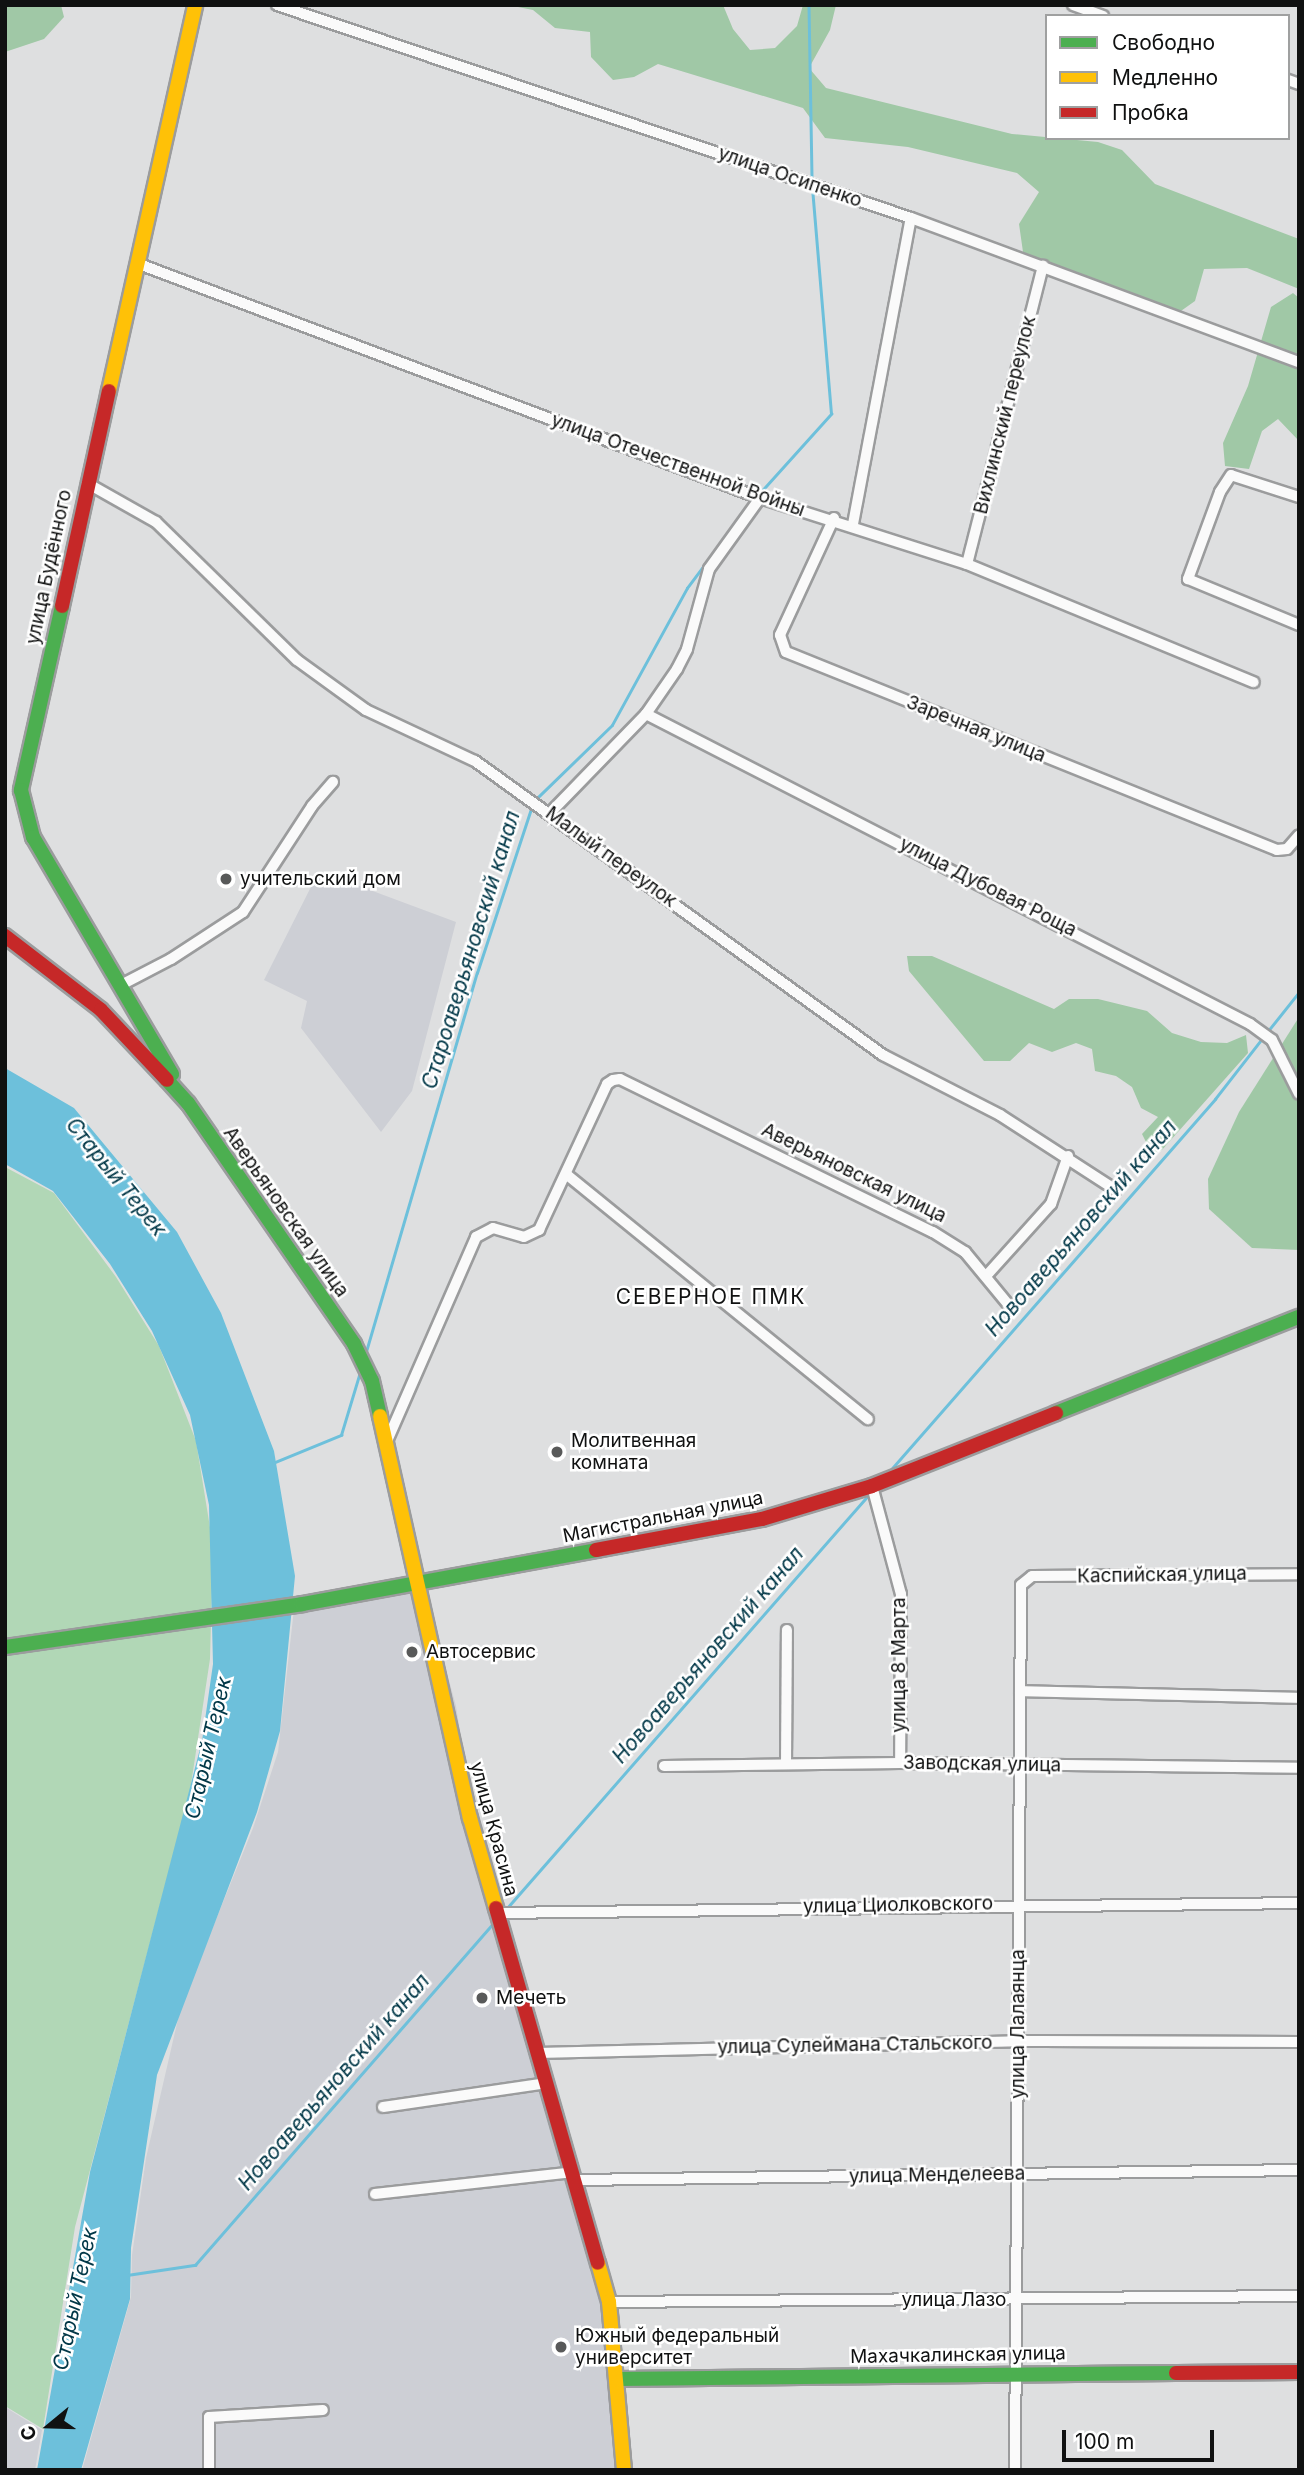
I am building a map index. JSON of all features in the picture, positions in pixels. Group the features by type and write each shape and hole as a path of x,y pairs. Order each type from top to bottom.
{"street":[{"name":"улица Будённого","path":"188,1103 33,837 24,816 21,790 195,5"},
{"name":"улица Осипенко","path":"277,5 911,218 1299,362"},
{"path":"1073,5 1098,14"},
{"path":"853,524 911,218"},
{"name":"улица Отечественной Войны","path":"139,264 760,498 853,524 967,564 1254,682"},
{"name":"Вихлинский переулок","path":"967,564 1043,266"},
{"path":"1299,497 1231,475 1220,492 1188,579 1299,625"},
{"name":"Малый переулок","path":"87,483 156,522 297,660 366,710 475,761 883,1055 1068,1156 1116,1190"},
{"path":"550,813 646,714 687,649 709,569 760,498"},
{"name":"Заречная улица","path":"834,519 780,635 786,652 1277,850 1287,849 1299,835"},
{"name":"улица Дубовая Роща","path":"646,714 1250,1024 1272,1040 1299,1094"},
{"path":"121,985 171,959 243,912 312,806 333,782"},
{"name":"Аверьяновская улица","path":"5,936 101,1010 188,1103 354,1344 372,1381 417,1582"},
{"name":"Аверьяновская улица","path":"566,1174 607,1084 620,1079 933,1232 965,1252 1012,1309"},
{"path":"986,1275 1051,1204 1068,1156"},
{"path":"387,1441 476,1237 493,1228 532,1236 566,1174 868,1419"},
{"name":"Магистральная улица","path":"5,1647 302,1604 762,1519 872,1486 1299,1317"},
{"name":"улица 8 Марта","path":"872,1486 901,1594 900,1763"},
{"name":"Каспийская улица","path":"1025,1579 1299,1574"},
{"name":"улица Лалаянца","path":"1015,2470 1021,1585 1025,1579"},
{"name":"улица Красина","path":"417,1582 451,1740 497,1913 575,2176 609,2302 618,2379 624,2470"},
{"path":"786,1763 787,1630"},
{"path":"1020,1691 1299,1698"},
{"name":"Заводская улица","path":"664,1766 900,1763 1299,1768"},
{"name":"улица Циолковского","path":"497,1913 1019,1903 1299,1903"},
{"name":"улица Сулеймана Стальского","path":"538,2053 1018,2041 1299,2042"},
{"path":"383,2108 547,2083"},
{"name":"улица Менделеева","path":"575,2176 1299,2170"},
{"path":"375,2194 575,2176"},
{"name":"улица Лазо","path":"609,2302 1299,2296"},
{"name":"Махачкалинская улица","path":"618,2379 1299,2372"},
{"path":"209,2470 209,2417 323,2410"}],"shaded area":[{"path":"319,871 456,922 412,1091 381,1132 301,1028 307,1001 264,980"},
{"path":"421,1578 456,1706 478,1846 611,2319 622,2470 82,2470 131,2297 132,2255 146,2158 181,2006 253,1828 278,1752 295,1600"},
{"path":"5,2407 42,2430 35,2470 5,2470"}],"green space":[{"path":"5,5 61,5 64,17 44,39 5,52"},
{"path":"508,5 723,5 733,29 750,50 775,48 797,26 803,5 836,5 830,30 809,68 826,88 1012,134 1045,137 1045,140 1098,142 1122,150 1155,184 1299,239 1299,289 1247,268 1204,269 1195,301 1171,318 1023,252 1019,224 1039,192 1017,173 908,147 825,138 803,108 658,64 634,77 613,80 591,57 590,32 555,28 533,10"},
{"path":"1293,293 1299,298 1299,441 1278,419 1262,431 1249,469 1225,466 1223,443 1248,386 1271,307"},
{"path":"907,956 932,956 1054,1009 1069,999 1098,999 1147,1011 1172,1033 1201,1042 1227,1043 1246,1035 1248,1053 1162,1150 1152,1154 1142,1134 1158,1117 1141,1108 1132,1087 1116,1076 1095,1071 1092,1049 1076,1043 1052,1052 1029,1043 1010,1061 984,1061 909,971"},
{"path":"1299,1017 1299,1250 1252,1248 1209,1209 1208,1179 1239,1112"},
{"path":"5,1167 54,1193 116,1277 159,1346 196,1441 213,1546 210,1659 190,1791 75,2227 43,2429 5,2406"}],"water":[{"name":"Старый Терек","path":"5,1068 74,1108 177,1232 221,1313 274,1451 295,1576 280,1731 257,1812 157,2075 131,2248 130,2299 81,2470 37,2470 90,2172 202,1741 213,1664 209,1505 190,1415 152,1331 110,1264 53,1191 5,1164"}],"waterway":[{"name":"Староаверьяновский канал","path":"809,5 812,180"},
{"name":"Староаверьяновский канал","path":"759,494 831,414 812,187"},
{"name":"Староаверьяновский канал","path":"535,800 612,725 687,588 749,505"},
{"name":"Староаверьяновский канал","path":"365,1355 477,973 532,806"},
{"name":"Новоаверьяновский канал","path":"1268,1031 1299,992"},
{"name":"Новоаверьяновский канал","path":"887,1474 1215,1099 1264,1036"},
{"name":"Староаверьяновский канал","path":"273,1463 341,1435 360,1372"},
{"name":"Новоаверьяновский канал","path":"507,1908 871,1492"},
{"name":"Новоаверьяновский канал","path":"127,2275 195,2265 495,1921"}],"traffic: fast":[{"path":"62,606 21,790 33,837 172,1074"},
{"path":"167,1080 188,1103 354,1344 372,1381 380,1416"},
{"path":"1056,1413 1299,1317"},
{"path":"5,1647 302,1604 596,1550"},
{"path":"618,2379 1176,2373"}],"traffic: slow":[{"path":"109,391 195,5"},
{"path":"380,1416 470,1818 496,1908"},
{"path":"598,2263 609,2302 624,2470"}],"traffic: jam":[{"path":"62,606 109,391"},
{"path":"5,936 101,1010 167,1080"},
{"path":"596,1550 762,1519 872,1486 1056,1413"},
{"path":"496,1908 598,2263"},
{"path":"1176,2373 1299,2372"}],"place":[{"name":"учительский дом","path":"226,879"},
{"name":"Молитвенная комната","path":"557,1452"},
{"name":"Автосервис","path":"412,1652"},
{"name":"Мечеть","path":"482,1998"},
{"name":"Южный федеральный университет","path":"561,2347"}],"district":[{"name":"СЕВЕРНОЕ ПМК","path":"711,1297"}]}
